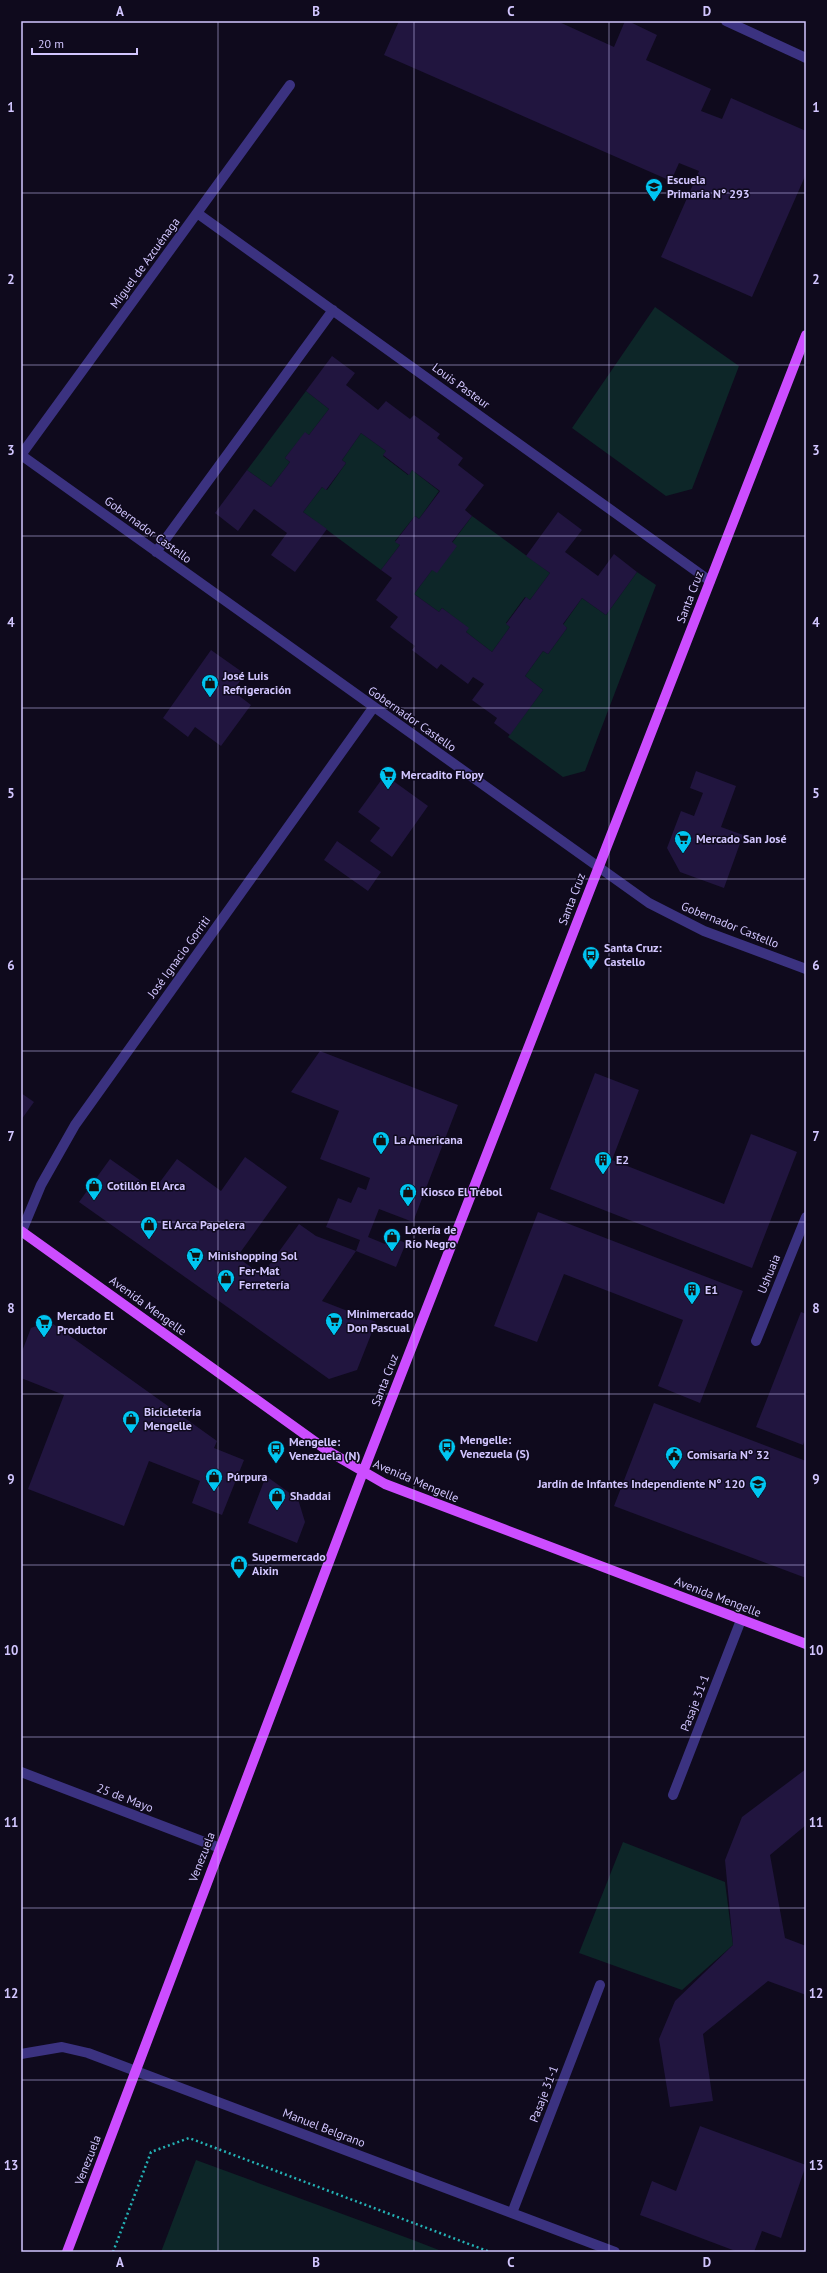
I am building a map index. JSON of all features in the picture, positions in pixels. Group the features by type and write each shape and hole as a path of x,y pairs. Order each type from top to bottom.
{"main road":[{"name":"Santa Cruz","path":"363,1472 806,335"},
{"name":"Avenida Mengelle","path":"21,1232 328,1451 363,1472 409,1495 806,1644"},
{"name":"Venezuela","path":"67,2252 363,1472"}],"street":[{"path":"726,21 806,58"},
{"name":"Miguel de Azcuénaga","path":"21,455 290,85"},
{"name":"Louis Pasteur","path":"197,213 710,581"},
{"path":"156,552 333,310"},
{"name":"Gobernador Castello","path":"21,455 373,708 649,903 675,918 704,931 806,969"},
{"name":"José Ignacio Gorriti","path":"21,1232 41,1185 75,1125 373,708"},
{"name":"Ushuaia","path":"756,1341 806,1217"},
{"name":"Pasaje 31-1","path":"673,1795 741,1620"},
{"name":"25 de Mayo","path":"21,1772 220,1848"},
{"name":"Pasaje 31-1","path":"512,2213 600,1985"},
{"name":"Manuel Belgrano","path":"21,2054 47,2048 69,2048 88,2053 615,2252"}],"path":[{"path":"113,2252 151,2152 189,2138 490,2252"}],"green space":[{"path":"655,307 739,366 692,489 666,496 572,428"},
{"path":"306,391 329,409 309,435 305,433 285,458 290,462 271,487 247,470"},
{"path":"361,433 386,451 383,456 408,475 412,470 439,491 419,519 415,516 395,541 400,545 381,570 303,512 322,487 327,490 346,463 342,460"},
{"path":"472,516 550,573 530,600 525,597 506,623 510,627 492,652 466,632 468,628 442,608 439,612 414,594"},
{"path":"637,572 656,585 585,771 563,777 508,737 543,690 525,676 543,651 548,654 567,628 563,625 582,598 606,615"},
{"path":"623,1842 725,1882 733,1945 682,1990 579,1953"},
{"path":"196,2160 413,2240 444,2252 161,2252"}],"building":[{"path":"399,21 557,21 614,47 625,21 628,21 657,35 646,60 711,89 701,111 722,119 731,98 806,131 806,174 752,297 661,257 699,171 679,163 671,181 384,55"},
{"path":"332,356 355,373 346,385 378,410 386,401 410,419 414,415 440,434 437,438 463,458 458,465 484,485 465,510 472,516 452,542 457,546 437,573 432,570 414,594 439,612 442,608 469,628 466,632 492,652 510,627 506,624 526,597 530,600 550,573 526,556 558,512 582,530 565,552 598,576 614,554 637,572 606,615 582,598 563,624 567,628 548,654 543,651 525,676 543,690 510,735 494,723 497,718 472,700 484,684 473,677 468,684 441,664 437,669 412,650 415,646 390,627 398,617 376,600 392,578 381,570 400,545 395,542 415,516 419,519 440,491 412,470 409,475 383,455 386,451 361,433 342,460 346,463 326,490 322,487 303,512 327,529 295,572 271,555 287,533 254,509 238,531 215,513 247,470 271,487 290,462 285,458 305,432 309,435 329,409 306,391"},
{"name":"José Luis Refrigeración","path":"211,650 245,674 233,691 251,705 221,746 195,727 188,737 163,718"},
{"path":"696,771 736,786 721,827 743,835 724,888 680,872 667,848 681,811 694,816 703,793 690,788"},
{"path":"385,775 428,806 392,857 370,841 380,828 358,812"},
{"path":"337,841 381,872 368,891 324,860"},
{"path":"320,1051 458,1105 413,1222 379,1209 368,1237 385,1244 388,1236 406,1243 396,1267 356,1251 360,1240 326,1227 338,1198 351,1203 358,1187 366,1190 370,1178 320,1159 339,1111 291,1092"},
{"name":"E2","path":"595,1073 639,1090 612,1160 724,1204 751,1134 797,1152 752,1268 550,1189"},
{"path":"21,1093 34,1102 21,1120"},
{"path":"245,1157 287,1187 237,1257 262,1275 299,1224 316,1236 356,1251 322,1301 376,1322 357,1370 329,1379 79,1202 110,1159 154,1190 177,1159 221,1191"},
{"name":"E1","path":"538,1212 743,1291 700,1403 658,1386 683,1320 564,1274 537,1342 494,1326"},
{"path":"801,1312 806,1314 806,1437 803,1445 756,1427"},
{"path":"49,1321 217,1441 214,1448 244,1460 222,1515 192,1503 200,1481 149,1461 124,1526 28,1489 64,1395 21,1378 21,1354 31,1328"},
{"path":"654,1403 806,1461 806,1578 614,1506"},
{"name":"Shaddai","path":"266,1476 298,1499 305,1522 297,1543 248,1523"},
{"path":"806,1769 806,1825 770,1855 785,1938 806,1946 806,1995 768,1981 703,2034 713,2101 670,2107 659,2039 675,2001 733,1945 725,1860 742,1817"},
{"path":"700,2126 806,2165 781,2238 762,2231 754,2252 738,2252 640,2215 652,2181 676,2191"}],"place":[{"name":"Escuela Primaria N° 293","path":"654,202"},
{"name":"José Luis Refrigeración","path":"210,698"},
{"name":"Mercadito Flopy","path":"388,790"},
{"name":"Mercado San José","path":"683,854"},
{"name":"Santa Cruz: Castello","path":"591,970"},
{"name":"La Americana","path":"381,1155"},
{"name":"E2","path":"603,1175"},
{"name":"Cotillón El Arca","path":"94,1201"},
{"name":"Kiosco El Trébol","path":"408,1207"},
{"name":"El Arca Papelera","path":"149,1240"},
{"name":"Lotería de Río Negro","path":"392,1252"},
{"name":"Minishopping Sol","path":"195,1271"},
{"name":"Fer-Mat Ferretería","path":"226,1293"},
{"name":"E1","path":"692,1305"},
{"name":"Minimercado Don Pascual","path":"334,1336"},
{"name":"Mercado El Productor","path":"44,1338"},
{"name":"Bicicletería Mengelle","path":"131,1434"},
{"name":"Mengelle: Venezuela (S)","path":"447,1462"},
{"name":"Mengelle: Venezuela (N)","path":"276,1464"},
{"name":"Comisaría Nº 32","path":"674,1470"},
{"name":"Púrpura","path":"214,1492"},
{"name":"Jardín de Infantes Independiente N° 120","path":"758,1499"},
{"name":"Shaddai","path":"277,1511"},
{"name":"Supermercado Aixin","path":"239,1579"}]}
